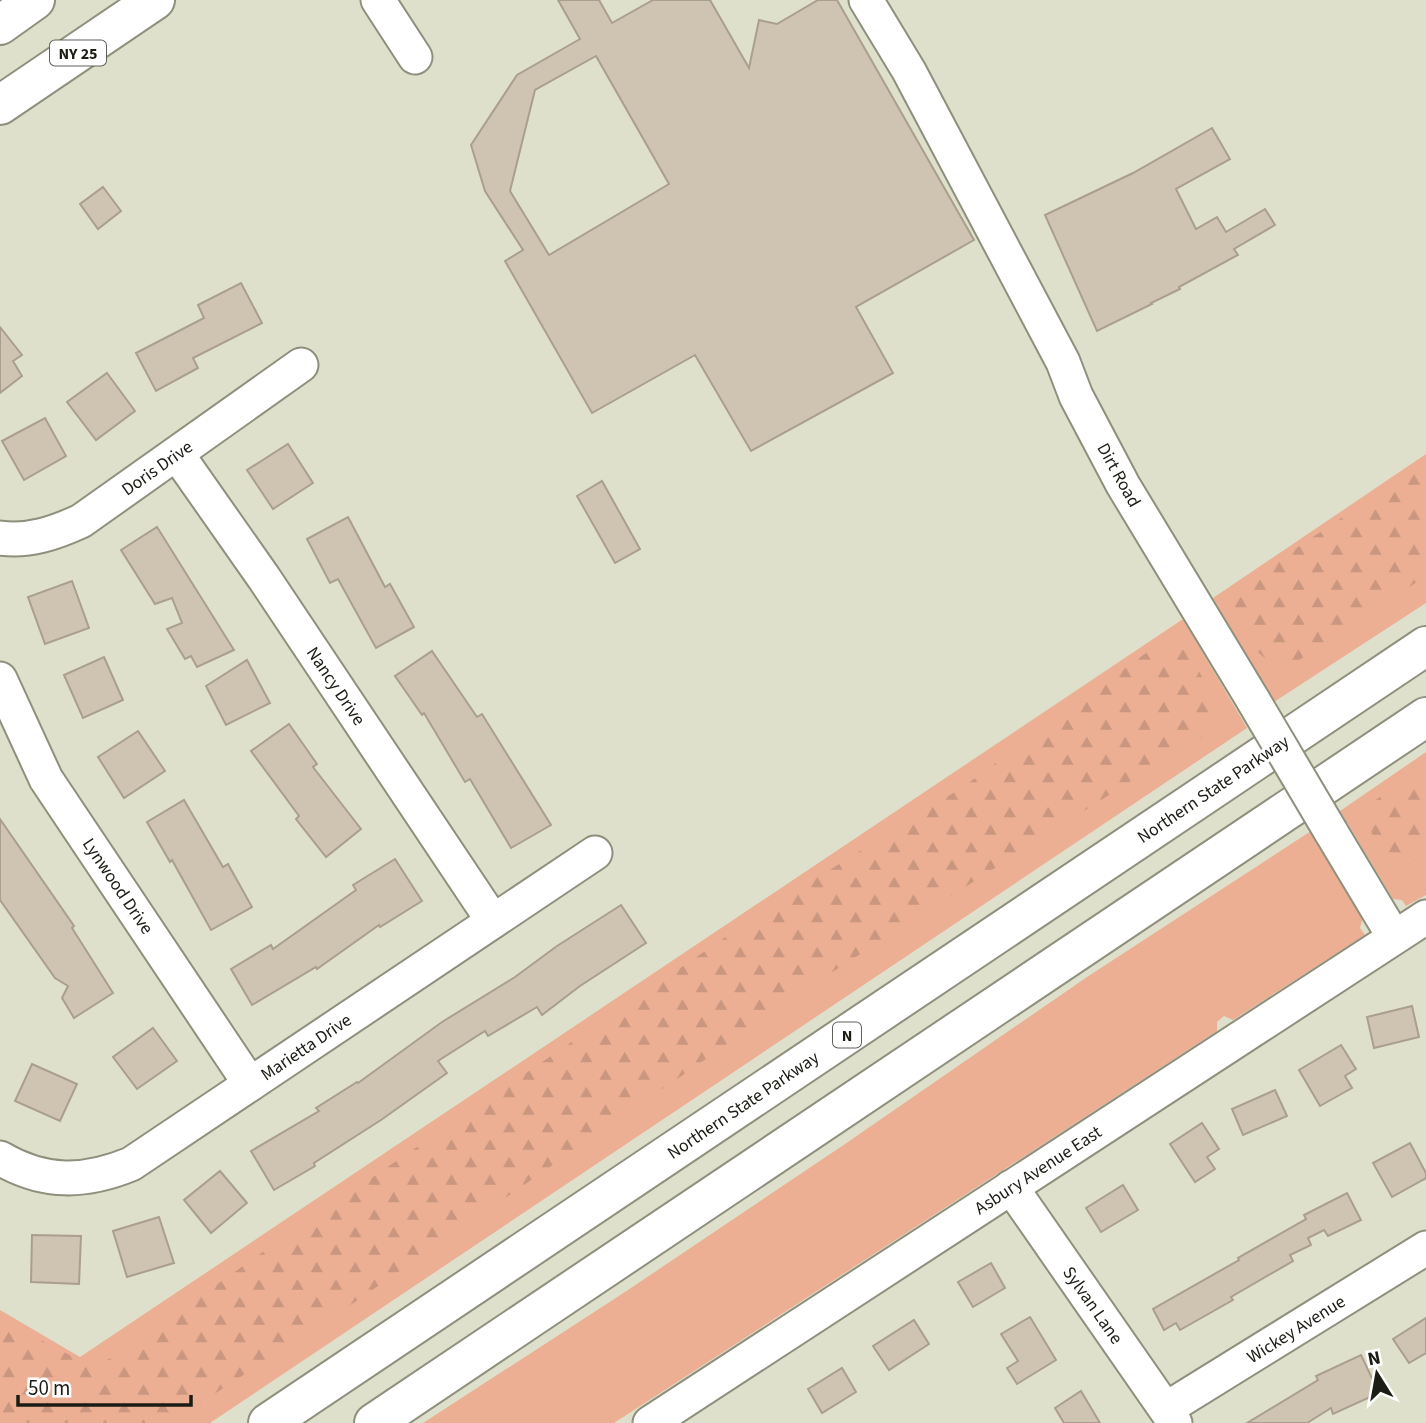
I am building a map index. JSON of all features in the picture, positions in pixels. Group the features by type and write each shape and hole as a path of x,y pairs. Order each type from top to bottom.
{"main road":[{"path":"0,24 35,0"},
{"name":"NY 25","path":"0,105 155,0"},
{"name":"Northern State Parkway","path":"268,1423 1426,646"},
{"path":"374,1423 1426,717"}],"street":[{"name":"Dirt Road","path":"866,0 915,83 1063,362 1076,396 1123,485 1394,937"},
{"path":"383,2 415,57"},
{"name":"Doris Drive","path":"0,538 19,540 57,532 81,521 301,365"},
{"name":"Nancy Drive","path":"177,454 264,578 493,921"},
{"name":"Lynwood Drive","path":"0,679 46,779 250,1084"},
{"name":"Marietta Drive","path":"0,1158 10,1164 55,1178 82,1179 107,1174 131,1164 595,853"},
{"name":"Asbury Avenue East","path":"650,1423 1426,917"},
{"name":"Sylvan Lane","path":"1011,1187 1171,1416"},
{"name":"Wickey Avenue","path":"1171,1416 1426,1248"}],"green space":[{"path":"1426,454 1426,603 1274,702 1213,598"},
{"path":"1426,461 1426,576 1293,664 1277,667 1268,661 1247,640 1232,613 1229,603 1237,588"},
{"path":"1183,619 1247,728 210,1423 0,1423 0,1310 80,1357"},
{"path":"1171,648 1188,650 1222,715 1201,739 1165,759 823,978 352,1304 170,1423 0,1423 0,1319 91,1366 116,1356 267,1249 770,907 963,787 1146,653"},
{"path":"1426,752 1426,895 1406,906 1402,900 1393,899 1340,811"},
{"path":"1426,766 1426,864 1383,850 1372,834 1368,815 1374,801"},
{"path":"1311,831 1363,917 1360,928 1365,935 1233,1020 1224,1016 1217,1022 1217,1031 614,1423 423,1423 625,1292 1087,977"}],"building":[{"path":"558,0 599,0 612,23 653,0 710,0 749,68 759,20 777,24 818,0 837,0 974,240 856,307 893,373 751,451 695,355 592,413 505,261 523,250 485,191 471,145 517,75 580,39","holes":["596,56 669,184 549,255 510,191 535,90"]},
{"path":"1212,128 1230,159 1176,189 1196,229 1217,217 1226,232 1265,209 1275,225 1234,249 1238,255 1179,287 1180,289 1097,331 1045,215 1133,173"},
{"path":"103,187 121,211 98,229 80,204"},
{"path":"241,283 262,323 193,358 198,368 156,391 136,353 204,318 198,305"},
{"path":"0,327 22,355 13,361 22,376 0,393"},
{"path":"107,373 135,411 96,440 67,402"},
{"path":"45,418 66,456 24,480 2,441"},
{"path":"288,444 313,483 273,509 247,470"},
{"path":"602,481 640,549 615,563 577,496"},
{"path":"348,517 385,587 390,584 414,627 376,648 338,579 330,583 307,539"},
{"path":"157,527 234,650 197,667 191,656 185,659 167,629 182,623 172,598 155,604 121,550"},
{"path":"72,581 89,628 45,644 28,597"},
{"path":"432,651 477,717 482,714 551,825 511,848 470,779 465,782 424,713 422,715 395,676"},
{"path":"104,657 123,700 83,718 64,675"},
{"path":"247,660 270,703 226,725 206,686"},
{"path":"289,724 317,764 313,767 361,829 326,857 296,819 299,816 251,751"},
{"path":"138,731 165,771 124,798 98,757"},
{"path":"184,800 223,867 228,864 252,907 211,930 172,860 170,862 147,822"},
{"path":"0,819 74,926 72,928 113,993 74,1018 62,998 68,986 55,978 0,900"},
{"path":"395,859 422,901 380,927 379,925 317,969 316,967 252,1005 231,969 271,945 273,949 356,890 353,885"},
{"path":"621,905 646,943 580,986 542,1015 537,1007 488,1036 485,1031 438,1061 447,1073 314,1163 315,1166 274,1190 251,1151 319,1111 316,1108 358,1083 442,1022 515,977"},
{"path":"1412,1006 1419,1037 1374,1048 1367,1017"},
{"path":"153,1028 177,1061 137,1089 113,1057"},
{"path":"1341,1045 1356,1069 1345,1076 1352,1088 1320,1106 1299,1070"},
{"path":"32,1064 77,1084 60,1121 15,1101"},
{"path":"1275,1090 1287,1116 1243,1135 1232,1109"},
{"path":"1202,1123 1219,1149 1207,1157 1215,1169 1195,1182 1170,1144"},
{"path":"1410,1143 1426,1178 1392,1197 1373,1163"},
{"path":"220,1171 247,1203 211,1233 184,1200"},
{"path":"1123,1185 1138,1210 1101,1232 1086,1208"},
{"path":"1347,1193 1361,1220 1328,1236 1324,1230 1308,1238 1311,1245 1290,1255 1293,1261 1231,1297 1233,1300 1180,1330 1176,1323 1164,1330 1153,1309 1306,1219 1304,1215"},
{"path":"159,1217 174,1263 127,1277 113,1231"},
{"path":"32,1235 81,1236 79,1284 31,1282"},
{"path":"991,1263 1005,1288 973,1307 958,1282"},
{"path":"1030,1317 1056,1360 1017,1384 1007,1368 1018,1361 1001,1334"},
{"path":"1426,1318 1426,1353 1409,1363 1393,1339"},
{"path":"914,1320 929,1344 889,1370 873,1346"},
{"path":"1361,1355 1379,1393 1333,1414 1331,1408 1307,1423 1247,1423 1318,1380 1316,1376"},
{"path":"842,1368 856,1392 822,1413 808,1389"},
{"path":"1081,1391 1100,1423 1064,1423 1055,1408"}]}
